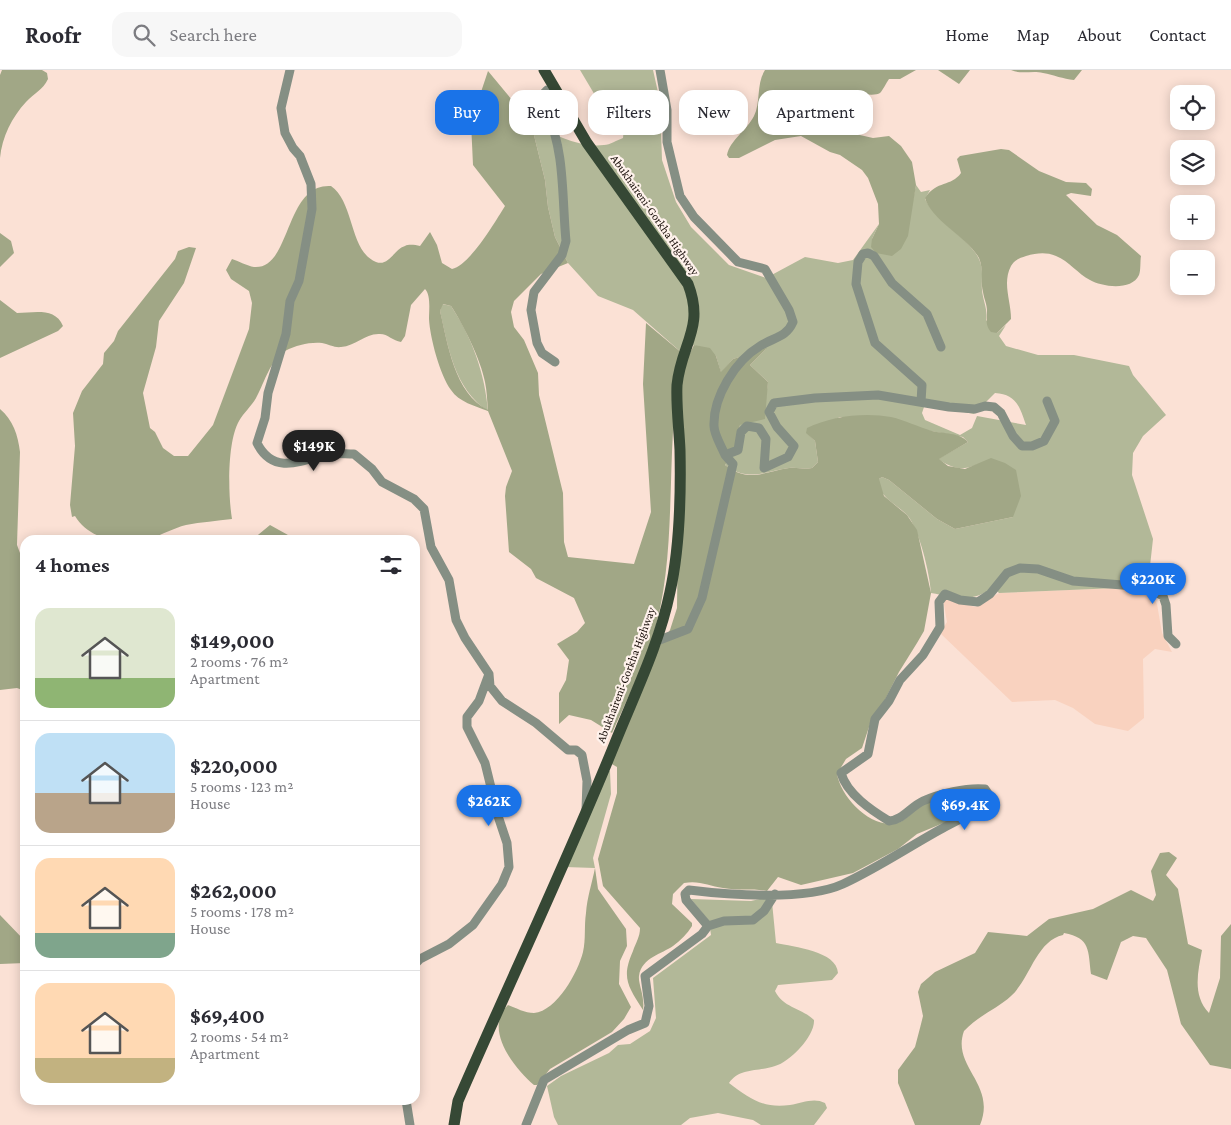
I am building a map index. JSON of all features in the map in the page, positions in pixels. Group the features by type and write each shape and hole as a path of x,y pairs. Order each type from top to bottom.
{"main road":[{"name":"Abukhaireni-Gorkha Highway","path":"544,70 556,90"},
{"name":"Abukhaireni-Gorkha Highway","path":"454,1125 458,1101 586,811 657,640 671,590 676,553 680,449 677,385 694,322 693,299 688,284 587,143 578,127"}],"street":[{"path":"290,70 281,108 285,134 300,156 311,184 312,209 300,281 290,301 286,334 268,393 265,418 257,443 261,452 272,461 289,464 310,461 323,455 354,454 372,469 382,482 414,499 424,509 431,547 449,580 456,620 465,638 489,674 490,686 502,701 536,723 568,750 576,750 582,755 586,781 586,811"},
{"path":"657,640 688,629 702,598 733,464 725,455 714,428 717,404 736,366 758,346 788,332 793,322 789,310 765,269 738,262 694,217 680,196 667,142 667,110 660,70"},
{"path":"555,362 542,353 537,343 531,310 534,292 562,255 566,240 556,135"},
{"path":"921,402 922,385 875,343 856,284 858,262 862,254 868,253 874,256 892,283 927,314 941,347"},
{"path":"725,455 738,450 741,432 747,426 758,428 766,439 764,468 788,457 794,446 777,427 769,412 774,404 814,398 878,395 975,409 985,406 994,407 1001,413 1017,442 1022,446 1032,446 1044,441 1055,421 1047,401"},
{"path":"708,926 686,900 685,894 688,890 742,896 816,891 842,885 915,843 988,807 991,798 984,789 969,788 924,801 896,820 889,821 852,793 841,773 868,754 875,719 889,701 900,680 923,655 940,627 939,602 945,594 960,600 978,602 990,594 1007,573 1020,568 1038,569 1072,581 1147,587 1163,596 1166,605 1168,636 1176,644"},
{"path":"420,959 449,944 474,925 502,884 509,867 507,844 494,803 485,763 467,727 467,717 479,701 489,674"},
{"path":"526,1125 544,1080 628,1030 645,1023 649,1006 645,976 702,934 708,926 724,921 753,920 764,911 775,894"},
{"path":"407,1105 410,1125"}],"shaded area":[{"path":"1138,575 1157,604 1162,633 1172,652 1155,649 1143,659 1144,718 1128,731 1095,724 1073,708 1055,700 1012,702 940,633 947,622 943,599 975,607 999,593 1117,588"}],"green space":[{"path":"2,70 42,70 47,73 48,79 44,86 21,108 12,121 5,135 0,158 0,75"},
{"path":"580,70 653,70 658,90 592,90"},
{"path":"765,70 916,70 900,79 889,79 881,92 876,94 873,94 873,90 759,90"},
{"path":"938,70 970,70 959,84"},
{"path":"1011,70 1082,70 1074,80 1039,72"},
{"path":"488,71 509,96 509,135 534,135 545,180 548,207 555,237 568,263 541,274 514,301 511,312 514,327 524,340 538,373 539,395 563,493 564,542 568,557 634,564 651,512 643,384 646,323 682,353 673,432 669,536 664,589 652,639 612,733 591,720 569,715 559,724 559,693 566,680 569,660 557,644 577,632 585,623 574,598 536,578 531,569 509,552 505,496 512,471 488,411 458,398 447,383 439,366 434,346 429,319 429,299 425,289 411,305 405,336 401,342 386,335 375,334 341,347 322,343 299,346 285,351 275,360 255,399 239,421 235,430 230,455 232,519 186,525 160,535 96,535 81,524 75,516 72,517 70,505 75,446 73,413 82,391 103,364 104,353 114,341 118,331 175,259 178,251 189,247 196,248 184,283 159,321 156,347 143,393 150,428 155,432 163,448 174,456 188,456 213,425 249,329 252,303 249,291 231,279 226,270 232,259 254,267 266,264 275,255 283,242 296,211 304,198 316,189 331,186 339,194 344,204 361,248 367,256 376,262 381,263 388,260 407,245 420,246 430,232 437,245 442,263 452,269 459,266 474,252 505,206 473,165 472,135 499,135 499,90 482,90","holes":["443,304 451,306 466,332 483,373 488,410 467,392 454,366 440,311"]},
{"path":"758,97 758,135 860,135 873,138 889,136 901,146 912,162 916,185 908,236 901,249 892,256 876,253 871,247 872,239 879,224 878,204 868,178 862,170 840,155 830,152 801,136 775,140 739,158 729,158 727,155 735,140 739,135 748,135 748,125 754,116"},
{"path":"534,135 557,135 576,142 594,145 606,145 623,138 623,135 661,135 662,160 676,202 691,227 729,265 766,278 805,257 838,263 853,260 879,224 872,239 911,209 916,185 921,192 930,190 925,199 930,208 975,252 981,263 986,320 997,333 1006,325 999,336 1006,346 1038,355 1074,355 1129,366 1133,375 1166,415 1143,436 1133,453 1132,475 1153,539 1150,566 1117,588 999,593 993,587 978,596 964,598 931,593 929,575 916,530 907,515 881,491 879,479 882,477 889,480 937,519 955,529 1013,517 991,459 970,467 959,468 952,467 938,459 968,442 963,437 855,417 840,417 807,433 815,441 818,462 812,468 789,468 749,474 733,470 725,465 735,451 740,425 766,397 768,382 750,365 766,349 733,359 721,373 716,356 694,345 682,353 633,310 598,296 568,263 555,237 548,207 545,180","holes":["995,393 1008,396 1019,407 1026,425 977,416 972,428 960,435 925,420 922,413 924,407 929,405 974,414"]},
{"path":"1001,149 1009,150 1039,171 1066,182 1086,183 1092,189 1091,196 1071,193 1066,195 1097,225 1117,235 1141,256 1140,273 1135,280 1130,284 1109,286 1086,277 1056,256 1041,253 1024,257 1014,262 1008,272 1007,285 1011,319 997,333 991,332 987,325 987,308 982,288 979,258 967,243 934,214 925,198 934,188 953,180 961,173 957,159 960,156"},
{"path":"0,233 11,241 14,253 0,267"},
{"path":"0,300 17,313 43,312 55,316 63,326 58,331 0,358"},
{"path":"442,304 451,306 471,343 481,370 488,411 467,391 454,366 440,311"},
{"path":"694,345 710,348 716,356 721,372 733,359 767,348 750,365 768,382 765,419 740,425 735,451 725,465 741,474 756,475 789,468 812,468 818,462 815,441 806,433 807,428 837,418 870,415 896,418 932,431 960,436 968,442 939,459 948,466 965,469 991,458 1005,463 1016,470 1021,496 1013,517 955,529 937,519 889,480 882,477 879,479 884,496 907,515 917,530 931,593 924,631 899,672 885,700 872,718 862,748 846,759 837,774 844,792 858,809 867,816 887,824 901,821 926,802 947,796 983,791 989,798 987,805 917,834 898,849 853,873 801,885 778,877 767,891 729,889 694,882 684,883 673,894 672,904 692,923 692,926 669,949 644,964 639,976 643,1010 630,988 627,975 629,960 639,937 640,928 603,886 598,859 617,793 617,767 610,763 652,658 670,630 677,608 680,373"},
{"path":"0,409 14,428 20,452 17,545 20,553 20,689 0,690"},
{"path":"270,525 288,535 258,535"},
{"path":"605,771 610,771 611,794 593,858 595,868 565,867"},
{"path":"1169,852 1177,858 1166,875 1178,889 1188,944 1202,950 1198,975 1198,991 1200,999 1209,1013 1220,978 1221,936 1231,924 1231,1069 1210,1065 1181,1024 1167,970 1146,938 1133,936 1121,942 1107,980 1091,974 1088,952 1084,942 1073,935 1064,933 1046,945 1040,952 1018,989 1011,996 964,1031 963,1055 983,1098 984,1111 980,1125 915,1125 898,1083 898,1070 915,1047 923,1016 918,992 921,984 935,972 975,953 988,932 1027,936 1049,919 1093,909 1131,890 1153,901 1156,895 1151,871 1160,853"},
{"path":"595,868 598,889 626,929 627,946 620,961 619,984 631,1007 624,1019 612,1032 550,1069 537,1085 534,1085 518,1069 504,1048 499,1025 501,1015 508,1005 531,1013 543,1011 558,998 571,980 583,952 588,896"},
{"path":"776,895 772,902 776,943 803,948 823,955 836,966 838,973 832,980 778,985 775,991 778,997 814,1020 806,1041 781,1064 744,1072 733,1078 729,1083 750,1098 764,1104 780,1106 812,1100 821,1101 825,1103 827,1108 814,1125 761,1125 753,1120 718,1113 690,1118 681,1125 558,1125 554,1117 547,1086 561,1076 609,1053 618,1045 630,1044 650,1031 656,1018 653,978 711,935 709,921 691,899 751,901"},
{"path":"0,915 20,936 20,963 0,964"}]}
